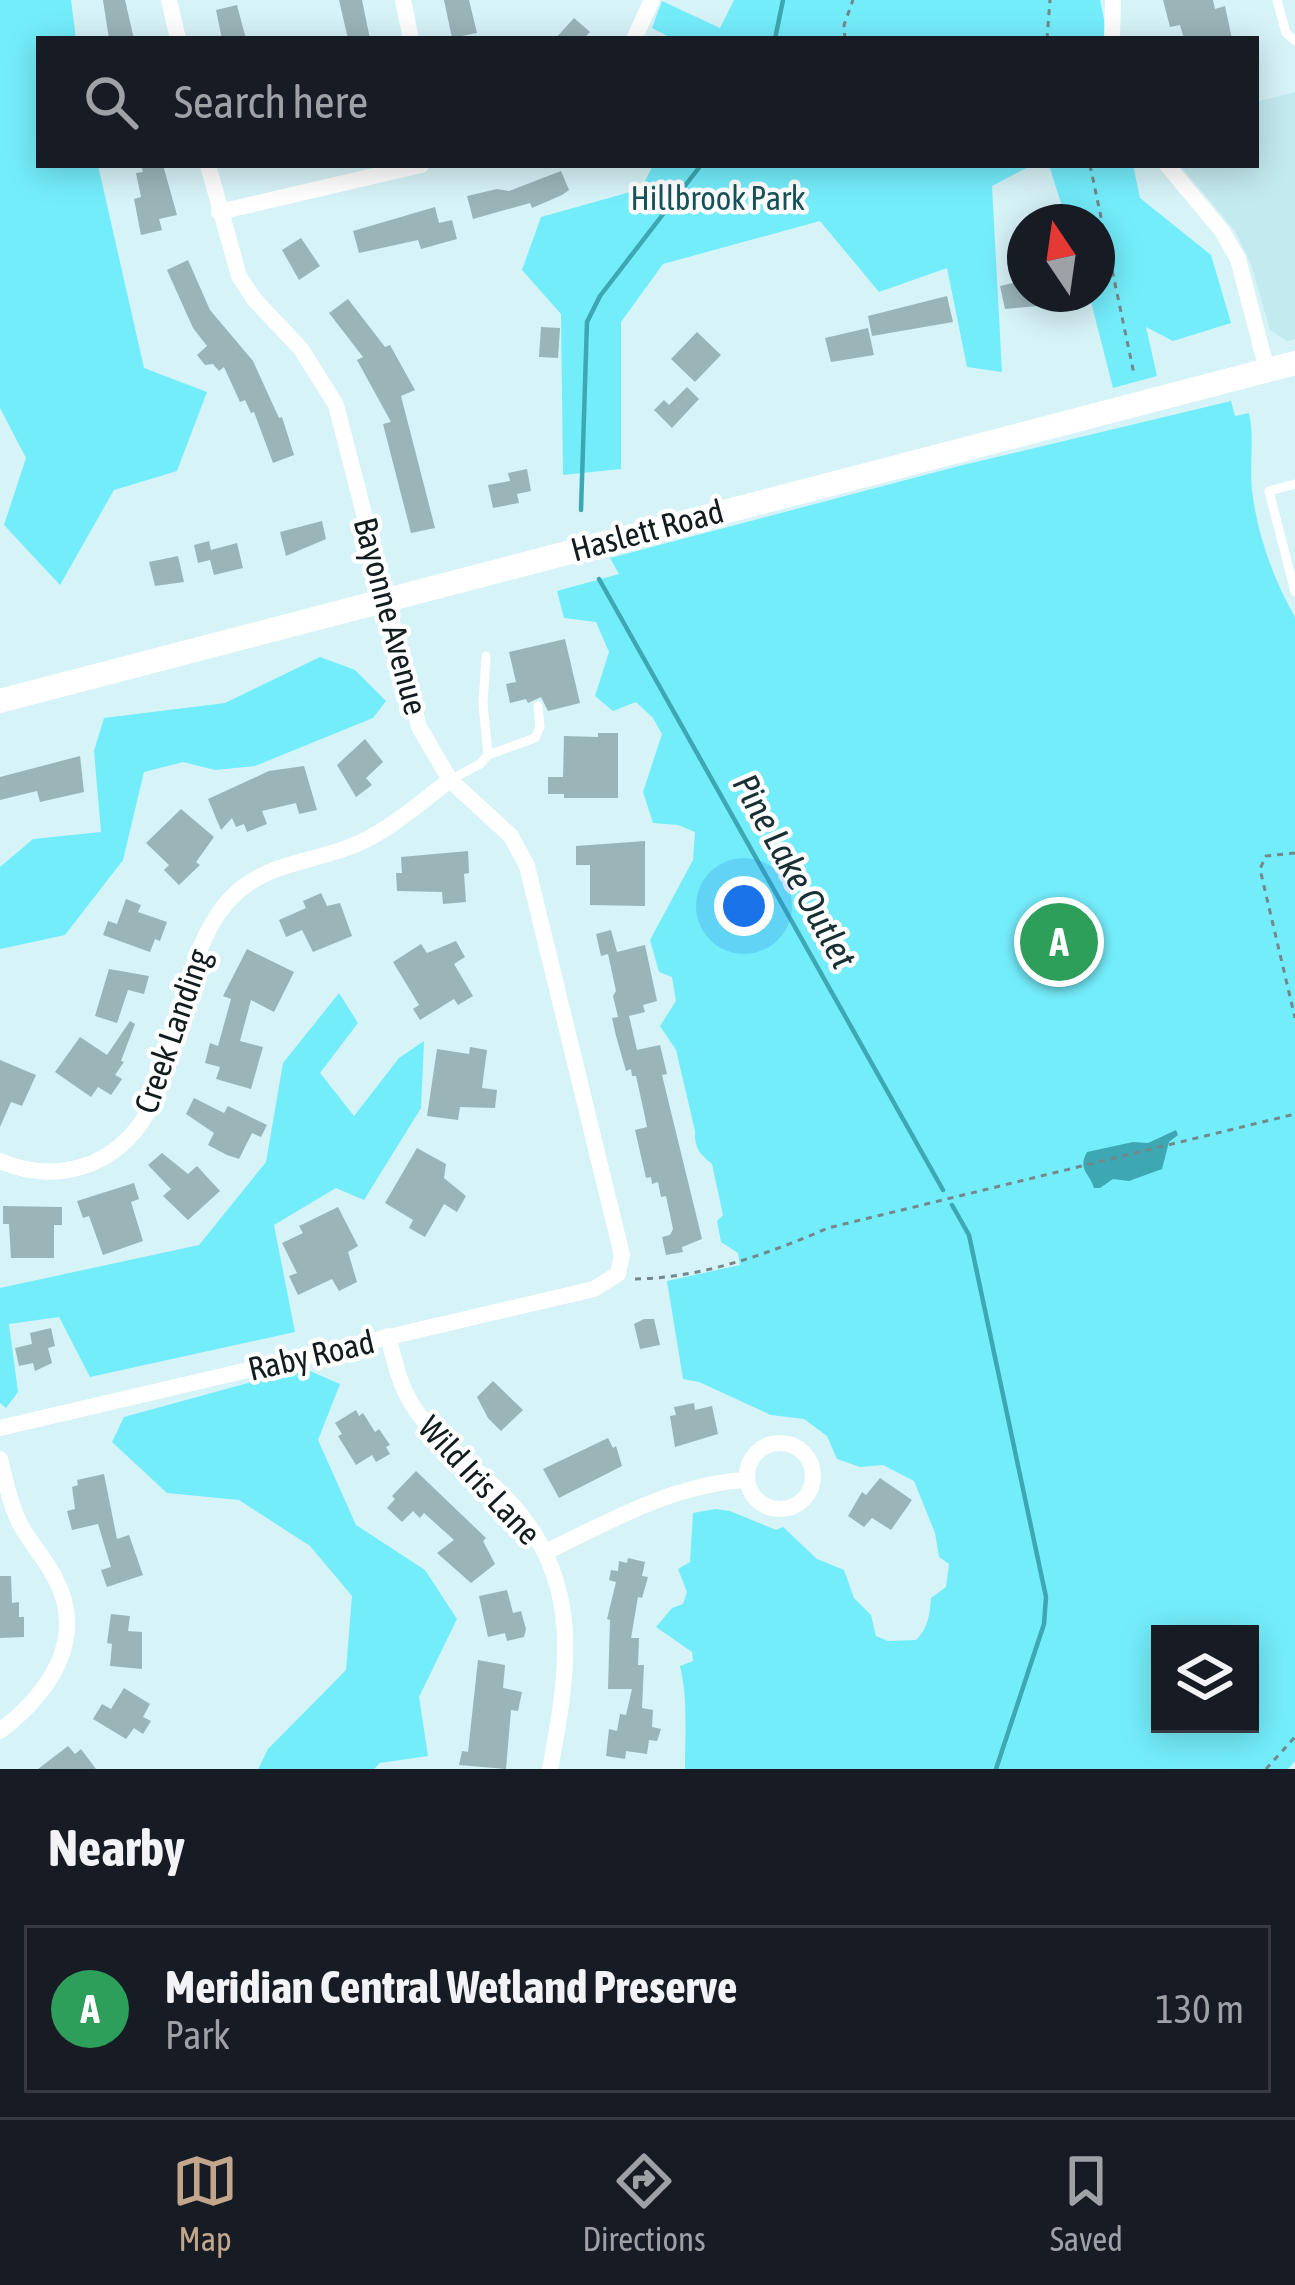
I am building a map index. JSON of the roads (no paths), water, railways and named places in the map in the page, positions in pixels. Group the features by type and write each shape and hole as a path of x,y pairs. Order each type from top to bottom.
{"main road":[{"name":"Haslett Road","path":"0,701 1295,363"}],"street":[{"path":"170,0 177,36"},
{"path":"403,0 410,36"},
{"path":"1112,36 1113,0"},
{"path":"635,36 652,2"},
{"name":"Bayonne Avenue","path":"209,168 239,276 310,361 336,404 419,727 450,780 511,836 527,866 622,1255 618,1274"},
{"path":"219,212 408,168"},
{"path":"1170,168 1222,231 1238,259 1268,370"},
{"name":"Creek Landing","path":"0,1161 34,1171 64,1171 119,1147 140,1126 154,1100 205,938 223,907 248,883 275,868 366,840 450,780"},
{"name":"Raby Road","path":"0,1428 594,1288 618,1274"},
{"name":"Wild Iris Lane","path":"388,1336 414,1408 507,1498 546,1552 562,1600 568,1658 550,1769"},
{"path":"776,1443 801,1450 813,1473 806,1497 783,1510 758,1502 746,1480 753,1455 776,1443"},
{"path":"0,1459 19,1521 56,1580 67,1619 62,1655 52,1679 37,1700 0,1731"},
{"path":"546,1552 637,1508 692,1488 746,1480"}],"lane":[{"path":"1277,0 1286,33 1295,41"},
{"path":"1295,484 1270,491 1292,562 1295,592"},
{"path":"486,656 483,704 488,755"},
{"path":"450,780 488,755 535,738 540,731 538,706"}],"waterway":[{"name":"Pine Lake Outlet","path":"776,36 783,0"},
{"name":"Pine Lake Outlet","path":"581,510 587,322 600,296 699,168"},
{"name":"Pine Lake Outlet","path":"599,579 943,1190"},
{"name":"Pine Lake Outlet","path":"952,1205 969,1235 1046,1597 1044,1624 996,1769"}],"place":[{"name":"Meridian Central Wetland Preserve","path":"1059,942"}],"park label":[{"name":"Hillbrook Park","path":"718,198"}]}
